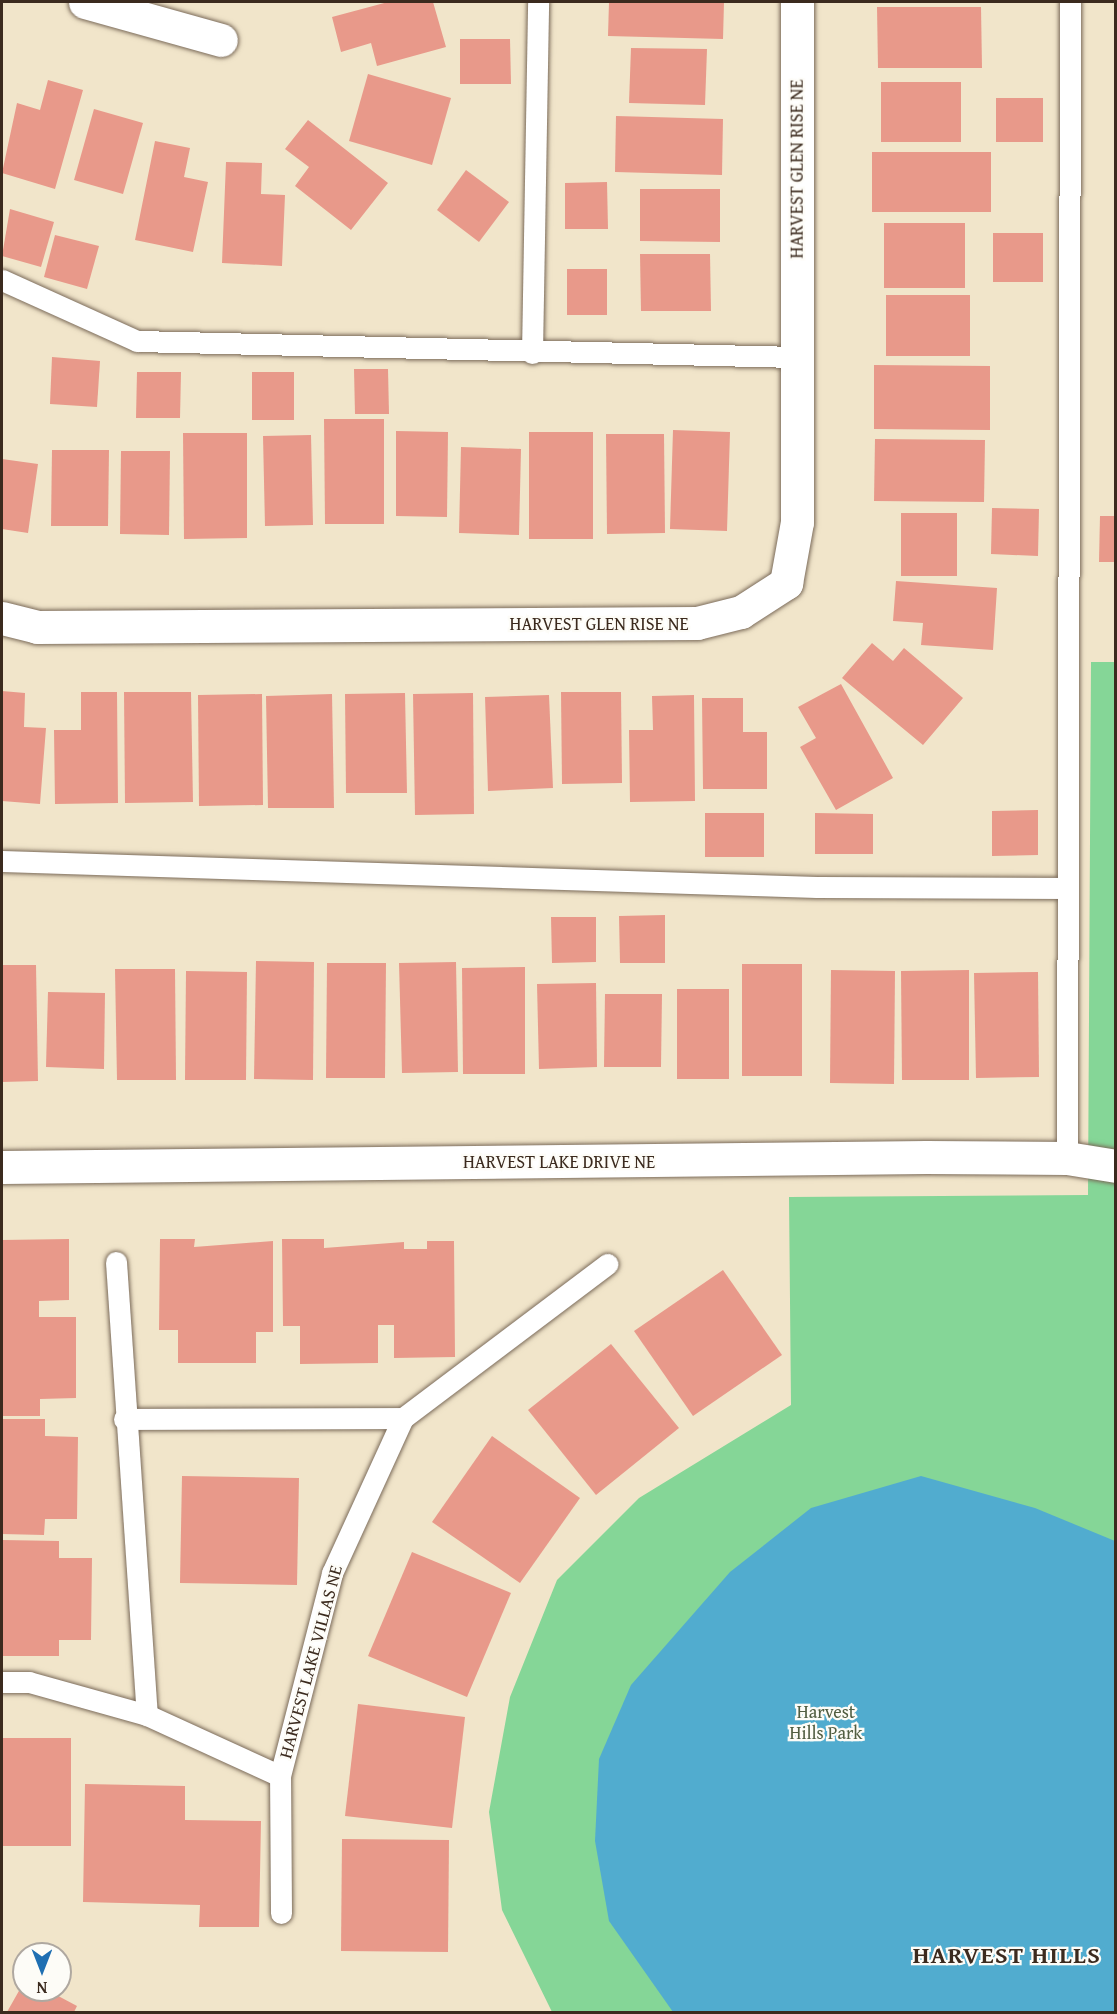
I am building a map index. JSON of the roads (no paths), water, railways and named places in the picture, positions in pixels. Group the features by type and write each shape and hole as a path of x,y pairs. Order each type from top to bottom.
{"street":[{"path":"85,2 221,40"},
{"name":"HARVEST GLEN RISE NE","path":"2,618 37,627 686,623 741,612 786,583 797,522 797,2"},
{"name":"HARVEST LAKE DRIVE NE","path":"2,1167 1067,1158 1116,1166"}],"lane":[{"path":"532,353 538,2"},
{"path":"1067,1158 1070,2"},
{"path":"2,280 137,341 532,353 796,357"},
{"path":"2,861 817,887 1068,888"},
{"path":"116,1262 124,1419 147,1715"},
{"name":"HARVEST LAKE VILLAS NE","path":"281,1913 280,1776 332,1574 403,1418 607,1264"},
{"path":"124,1419 403,1418"},
{"name":"HARVEST LAKE VILLAS NE","path":"2,1682 29,1682 147,1715 280,1776"}],"water":[{"path":"921,1476 1035,1508 1115,1541 1115,2012 673,2012 609,1921 595,1841 599,1759 631,1685 730,1572 811,1508"}],"district":[{"name":"HARVEST HILLS","path":"1007,1955"}],"park label":[{"name":"Harvest Hills Park","path":"826,1723"}]}
